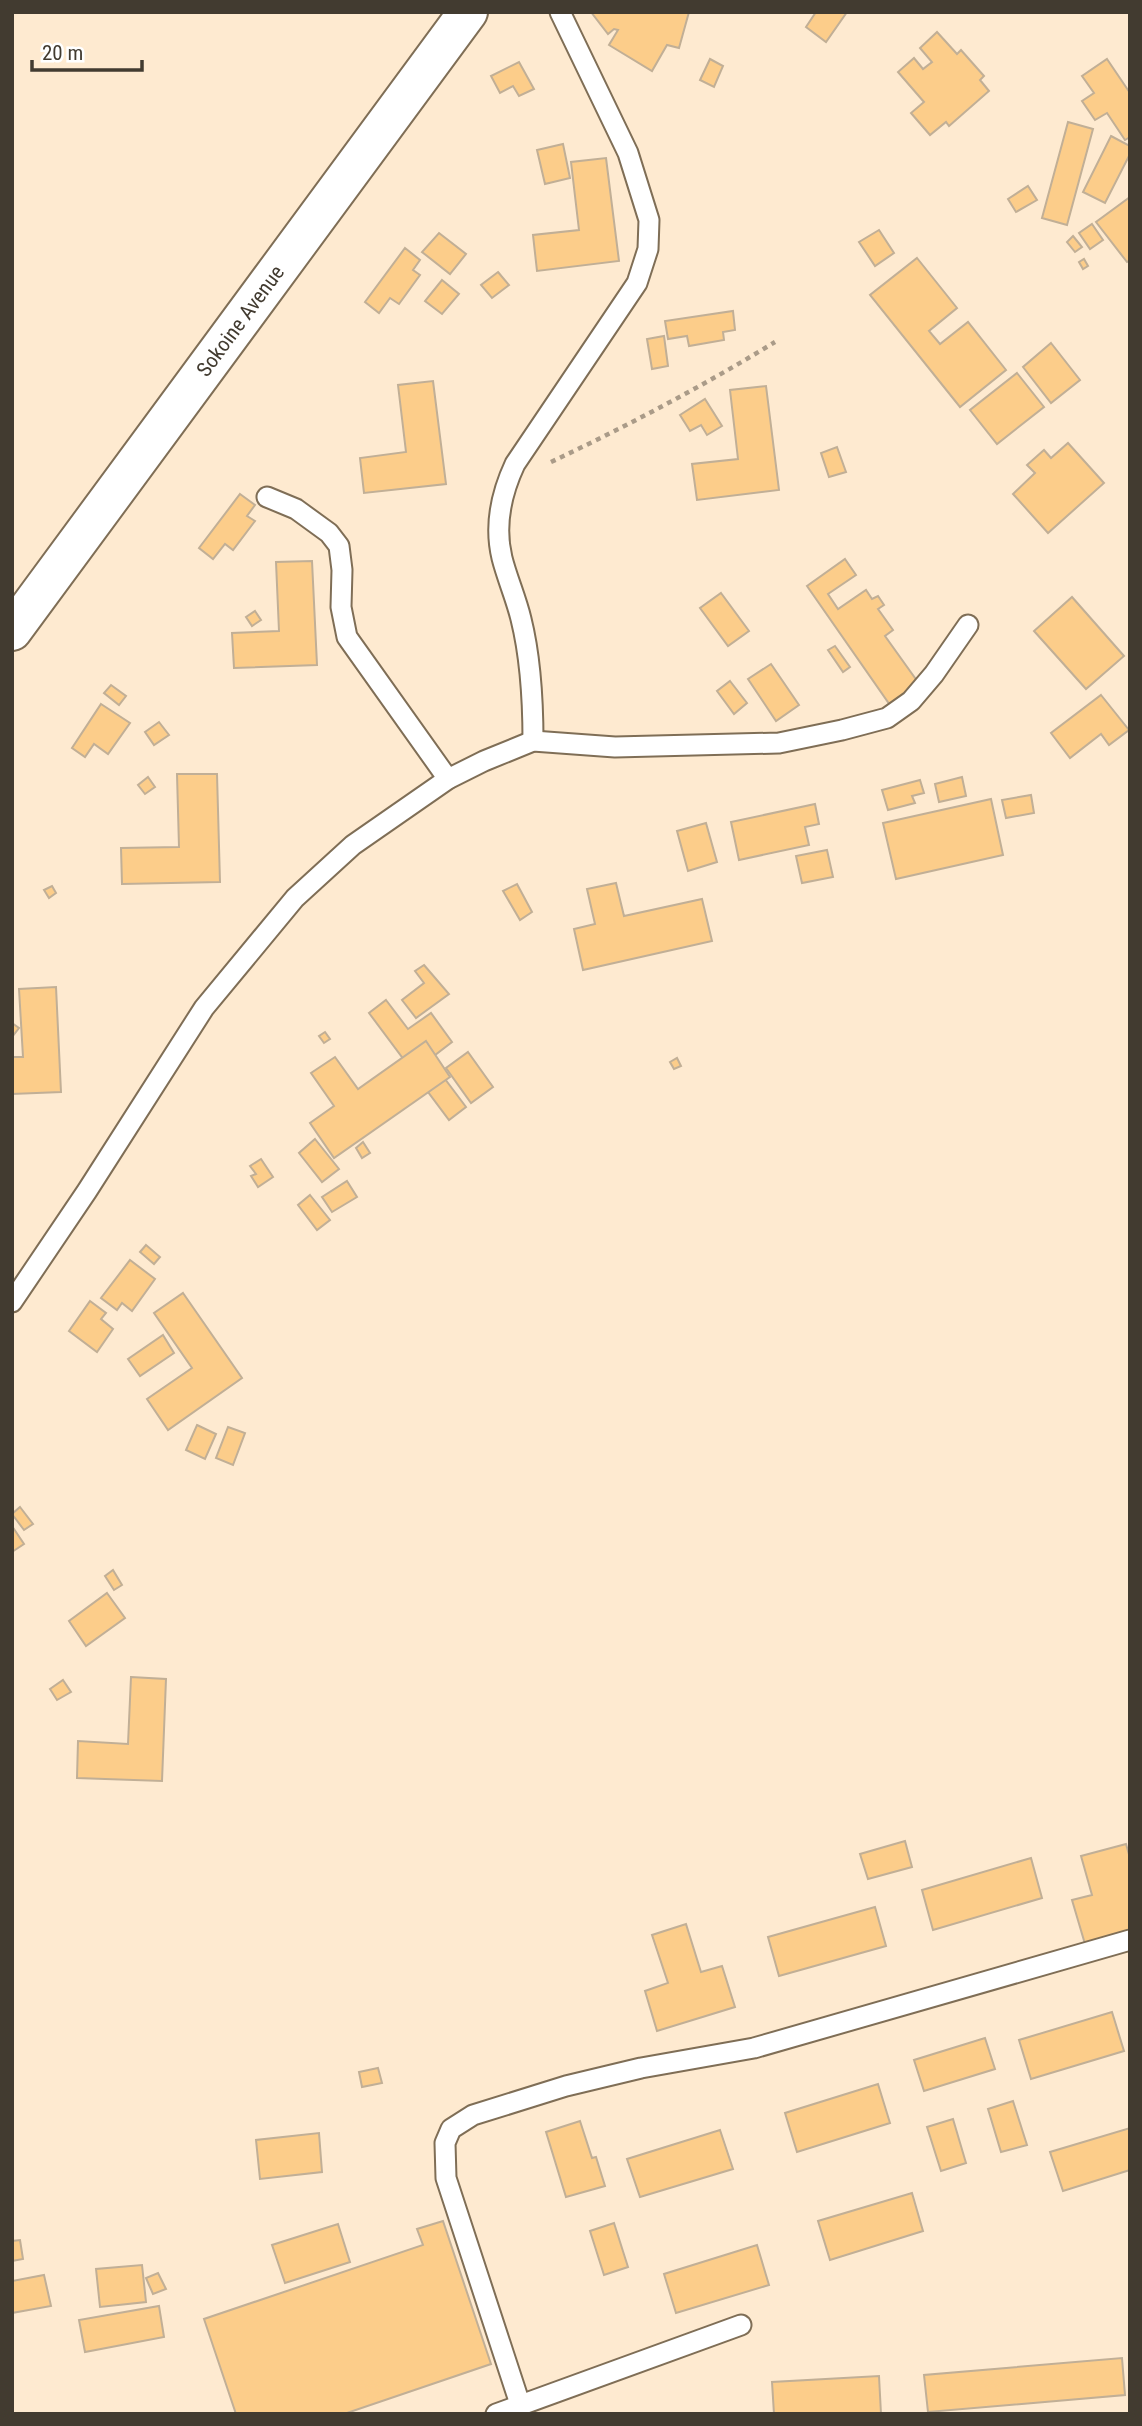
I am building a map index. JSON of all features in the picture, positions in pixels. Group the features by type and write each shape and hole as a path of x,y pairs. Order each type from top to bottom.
{"street":[{"name":"Sokoine Avenue","path":"12,631 468,12"}],"lane":[{"path":"534,741 533,688 522,619 501,557 498,531 501,504 506,483 515,464 638,283 648,249 649,220 628,153 560,12"},
{"path":"267,497 296,509 329,533 339,546 342,570 341,607 347,638 448,779"},
{"path":"12,1302 88,1191 204,1008 287,908 353,845 448,779 534,741 615,747 779,743 887,718 911,701 934,674 968,625"},
{"path":"520,2404 446,2178 444,2143 451,2129 473,2115 566,2086 641,2068 754,2048 1130,1940"},
{"path":"496,2414 741,2325"}],"path":[{"path":"506,483 618,430 775,342"}],"building":[{"path":"591,12 689,12 679,48 667,45 652,71 609,45 618,30 614,29 608,34"},
{"path":"816,12 847,12 826,42 806,27"},
{"path":"937,32 957,54 961,50 984,76 980,80 989,91 949,126 946,122 930,135 911,113 924,102 898,72 914,58 923,69 932,62 920,48"},
{"path":"710,59 723,66 714,87 700,80"},
{"path":"1107,59 1130,93 1130,137 1125,140 1107,113 1095,120 1082,101 1094,93 1082,76"},
{"path":"519,62 534,89 519,96 513,86 500,93 491,76"},
{"path":"1068,122 1093,129 1067,225 1042,218"},
{"path":"1111,136 1130,146 1130,154 1105,203 1083,192"},
{"path":"563,144 570,178 545,184 537,150"},
{"path":"606,158 619,261 537,271 533,235 579,230 571,162"},
{"path":"1028,186 1037,200 1016,212 1008,199"},
{"path":"1130,197 1130,260 1127,262 1096,222"},
{"path":"1092,224 1103,240 1090,249 1079,233"},
{"path":"879,230 894,253 875,266 859,242"},
{"path":"439,233 466,254 450,274 422,252"},
{"path":"1073,236 1082,247 1075,252 1067,242"},
{"path":"405,248 420,260 413,270 420,275 399,304 390,298 379,313 365,302"},
{"path":"917,258 957,308 929,331 940,344 968,322 1006,370 960,407 870,295"},
{"path":"1084,259 1088,266 1083,269 1079,262"},
{"path":"498,272 509,285 492,298 481,285"},
{"path":"442,280 459,294 442,314 425,301"},
{"path":"733,311 735,330 723,332 724,340 689,346 687,336 668,339 665,321"},
{"path":"664,336 668,366 652,369 647,339"},
{"path":"1051,343 1080,380 1051,403 1023,367"},
{"path":"1017,373 1044,407 997,444 970,410"},
{"path":"433,381 446,484 364,493 360,458 406,452 398,385"},
{"path":"766,386 779,490 697,500 692,464 738,459 730,390"},
{"path":"705,399 722,426 707,435 701,425 690,431 680,415"},
{"path":"1068,443 1104,483 1048,533 1013,494 1035,473 1027,465 1044,450 1051,458"},
{"path":"837,447 846,472 829,477 821,453"},
{"path":"240,494 255,505 247,516 255,521 233,550 225,544 213,559 199,548"},
{"path":"845,559 856,575 828,594 838,609 866,590 872,599 878,596 884,605 878,609 893,630 885,636 920,685 890,705 807,586"},
{"path":"312,561 317,665 234,668 232,633 279,631 276,562"},
{"path":"721,593 749,631 728,646 700,608"},
{"path":"1072,597 1124,656 1086,689 1034,631"},
{"path":"255,611 261,620 252,626 246,617"},
{"path":"835,646 850,667 843,672 828,650"},
{"path":"771,664 799,705 776,721 748,679"},
{"path":"730,681 747,703 734,714 717,691"},
{"path":"111,685 126,696 119,705 104,693"},
{"path":"1101,695 1129,730 1109,745 1101,734 1070,758 1051,733"},
{"path":"101,704 130,723 108,754 94,744 85,757 72,748"},
{"path":"159,722 169,735 154,745 145,732"},
{"path":"177,774 217,774 220,882 122,884 121,848 179,847"},
{"path":"148,777 155,787 145,794 138,785"},
{"path":"962,777 966,796 939,802 935,784"},
{"path":"920,780 924,793 912,796 915,803 888,810 882,790"},
{"path":"1031,795 1034,813 1006,818 1002,800"},
{"path":"991,799 1003,855 896,879 883,823"},
{"path":"815,804 819,824 805,827 809,845 739,860 731,822"},
{"path":"706,823 717,862 688,871 677,831"},
{"path":"827,850 833,877 802,883 796,856"},
{"path":"616,883 624,916 702,899 712,941 583,970 574,929 595,924 587,889"},
{"path":"517,884 532,912 520,920 503,891"},
{"path":"52,886 56,893 49,898 44,890"},
{"path":"424,965 449,994 416,1018 402,1000 424,983 415,971"},
{"path":"56,987 61,1092 12,1094 12,1057 23,1057 19,989"},
{"path":"386,1000 408,1029 431,1013 452,1042 430,1059 466,1107 449,1120 369,1013"},
{"path":"12,1023 19,1028 12,1037"},
{"path":"325,1032 330,1039 324,1043 319,1036"},
{"path":"426,1041 450,1077 334,1158 310,1123 334,1106 311,1073 335,1057 358,1089"},
{"path":"468,1052 493,1087 471,1103 446,1068"},
{"path":"677,1058 681,1066 674,1069 670,1062"},
{"path":"315,1139 339,1169 322,1182 299,1153"},
{"path":"363,1142 370,1153 362,1158 356,1148"},
{"path":"261,1159 273,1177 258,1187 251,1176 256,1174 250,1166"},
{"path":"347,1181 357,1197 332,1212 322,1197"},
{"path":"310,1195 330,1220 317,1230 298,1205"},
{"path":"146,1245 160,1257 154,1264 140,1252"},
{"path":"130,1260 155,1279 132,1311 122,1303 117,1310 101,1298"},
{"path":"183,1293 242,1378 168,1430 147,1399 192,1368 154,1313"},
{"path":"90,1301 106,1313 101,1319 113,1329 97,1352 69,1331"},
{"path":"163,1335 174,1353 140,1376 128,1359"},
{"path":"197,1425 216,1434 205,1459 186,1450"},
{"path":"228,1427 245,1433 233,1465 216,1458"},
{"path":"20,1507 33,1524 24,1530 12,1514"},
{"path":"12,1526 24,1544 12,1552"},
{"path":"113,1570 122,1585 114,1590 105,1576"},
{"path":"107,1593 125,1618 86,1646 69,1621"},
{"path":"131,1677 166,1679 162,1781 77,1778 78,1741 128,1744"},
{"path":"63,1680 71,1692 57,1700 50,1689"},
{"path":"905,1841 912,1867 868,1879 860,1854"},
{"path":"1126,1844 1130,1858 1130,1931 1085,1944 1072,1900 1092,1895 1081,1856"},
{"path":"1031,1858 1042,1898 933,1930 922,1890"},
{"path":"875,1907 886,1946 779,1976 768,1937"},
{"path":"686,1924 701,1972 722,1966 735,2007 657,2031 645,1991 668,1983 652,1935"},
{"path":"1112,2012 1124,2051 1031,2079 1019,2040"},
{"path":"985,2038 995,2069 924,2091 914,2060"},
{"path":"378,2068 382,2083 362,2087 359,2072"},
{"path":"878,2084 890,2123 797,2152 785,2113"},
{"path":"1013,2101 1027,2145 1001,2152 988,2109"},
{"path":"953,2119 966,2163 941,2171 927,2127"},
{"path":"580,2121 605,2186 566,2197 546,2132"},
{"path":"1130,2128 1130,2170 1063,2191 1050,2152"},
{"path":"720,2130 733,2169 640,2197 627,2159"},
{"path":"319,2133 322,2172 260,2179 256,2140"},
{"path":"912,2193 923,2231 830,2260 818,2221"},
{"path":"443,2221 491,2364 344,2414 236,2414 204,2319 423,2245 417,2229"},
{"path":"614,2223 628,2267 604,2275 590,2231"},
{"path":"338,2224 350,2262 285,2283 272,2245"},
{"path":"20,2240 23,2259 12,2261 12,2241"},
{"path":"757,2245 769,2285 676,2313 664,2274"},
{"path":"142,2265 146,2302 100,2307 96,2269"},
{"path":"158,2273 166,2289 153,2294 146,2278"},
{"path":"44,2275 51,2306 12,2313 12,2281"},
{"path":"159,2306 164,2337 85,2352 79,2320"},
{"path":"1122,2358 1125,2395 928,2412 924,2375"},
{"path":"879,2376 881,2414 774,2414 772,2382"}]}
